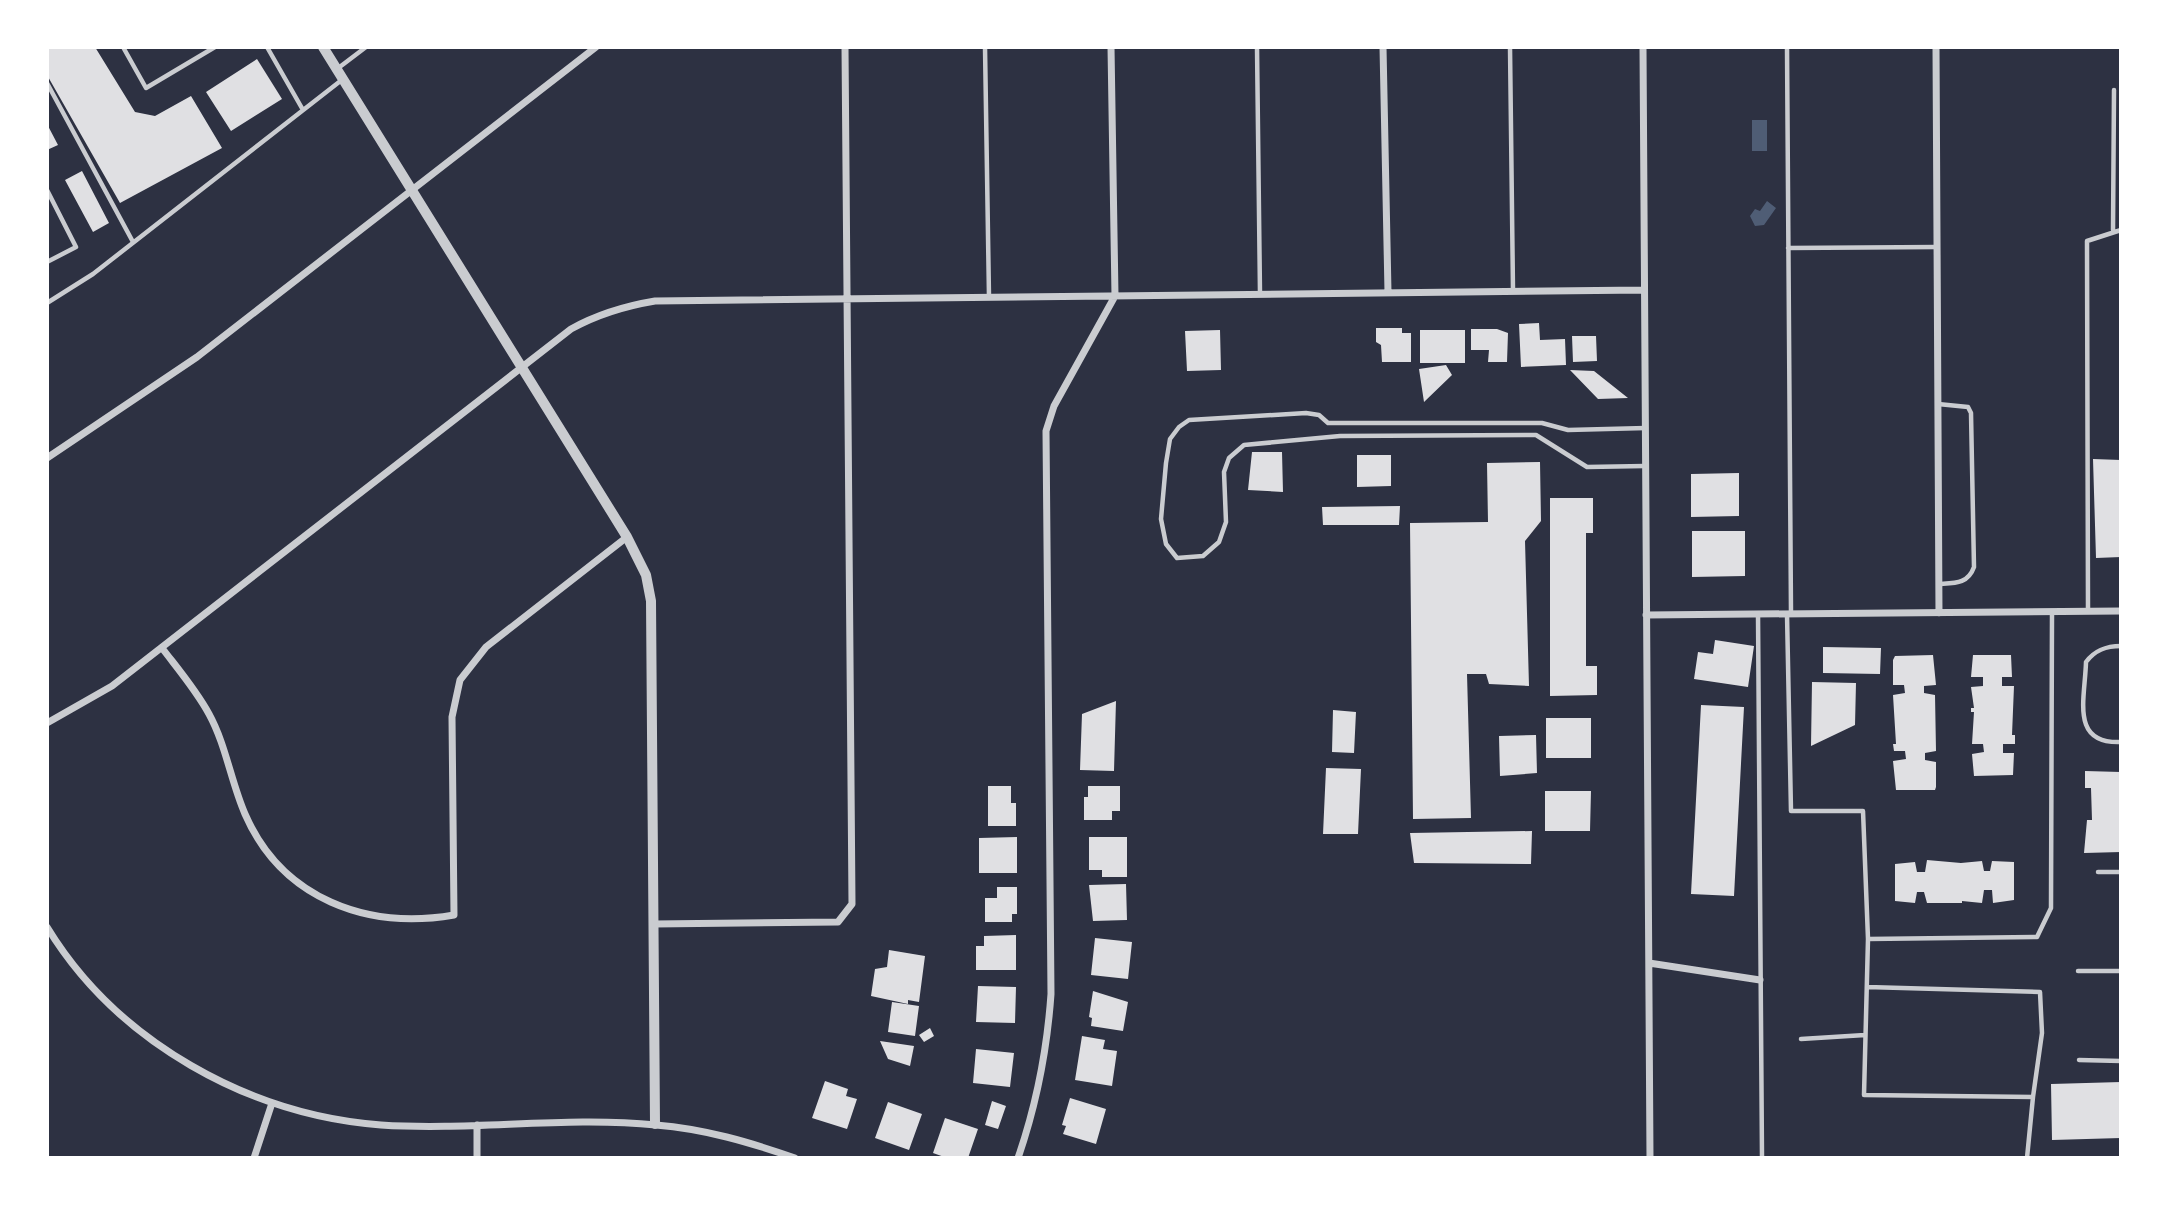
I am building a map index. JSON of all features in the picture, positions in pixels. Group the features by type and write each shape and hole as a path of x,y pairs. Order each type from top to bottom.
{"street":[{"path":"323,47 627,537 646,575 651,601 655,1124"},
{"path":"47,458 197,357 596,47"},
{"path":"654,924 838,922 852,904 845,47"},
{"path":"1018,1158 1039,1090 1048,1042 1051,993 1046,431 1054,406 1115,296 1111,47"},
{"path":"1383,47 1388,292"},
{"path":"1643,47 1650,1158"},
{"path":"1936,47 1939,613"},
{"path":"47,723 113,686 571,329 594,317 630,305 655,301 1644,290"},
{"path":"162,648 208,713 246,816 258,838 290,876 332,903 379,918 404,921 454,915 452,717 460,680 486,647 627,537"},
{"path":"1646,615 2121,611"},
{"path":"47,927 77,968 129,1022 203,1073 272,1103 338,1119 382,1125 655,1124 707,1131 795,1158"},
{"path":"1649,963 1760,980"},
{"path":"254,1158 272,1103"},
{"path":"477,1125 477,1158"}],"lane":[{"path":"123,47 146,88 215,47"},
{"path":"267,47 303,110"},
{"path":"47,303 133,243 303,110 366,47"},
{"path":"985,47 989,297"},
{"path":"1257,47 1260,294"},
{"path":"1510,47 1513,291"},
{"path":"1787,47 1791,811 1863,811 1868,939 1864,1095 2033,1097"},
{"path":"47,83 133,243"},
{"path":"2113,230 2115,90"},
{"path":"47,190 76,247 47,262"},
{"path":"2088,611 2087,241 2113,230 2121,230"},
{"path":"1788,248 1937,247"},
{"path":"1938,404 1962,404 1968,407 1971,413 1975,567 1970,577 1961,582 1939,584"},
{"path":"1645,466 1587,467 1536,435 1340,436 1244,445 1229,458 1224,471 1226,522 1219,542 1203,556 1177,558 1166,544 1161,519 1170,439 1179,427 1189,420 1307,413 1319,415 1328,423 1542,423 1568,429 1646,428"},
{"path":"1868,939 2037,937 2051,908 2052,612"},
{"path":"1758,614 1762,1158"},
{"path":"2121,646 2106,646 2091,654 2086,662 2084,727 2091,737 2098,740 2121,742"},
{"path":"2098,872 2121,872"},
{"path":"2078,971 2121,971"},
{"path":"1867,987 2040,992 2042,1033 2027,1158"},
{"path":"1801,1039 1865,1035"},
{"path":"2079,1060 2121,1061"}],"water":[{"path":"1752,120 1767,120 1767,151 1752,151"},
{"path":"1767,201 1776,208 1764,225 1755,226 1750,216 1755,209 1760,211"}],"building":[{"path":"47,47 95,47 135,112 155,116 191,96 222,148 120,203 47,75"},
{"path":"257,59 282,99 231,131 206,92"},
{"path":"47,124 58,145 47,150"},
{"path":"82,171 109,223 93,232 65,180"},
{"path":"1539,323 1540,340 1565,339 1566,365 1521,367 1519,324"},
{"path":"1376,328 1402,328 1402,333 1411,333 1411,362 1382,362 1381,345 1376,342"},
{"path":"1471,329 1497,329 1508,333 1507,362 1488,362 1489,350 1471,350"},
{"path":"1220,330 1221,370 1187,371 1185,331"},
{"path":"1420,330 1465,330 1465,363 1420,363"},
{"path":"1572,336 1596,336 1597,361 1573,362"},
{"path":"1446,365 1452,375 1424,402 1419,369"},
{"path":"1570,370 1594,371 1628,398 1598,399"},
{"path":"1252,452 1282,452 1283,492 1248,490"},
{"path":"1357,455 1391,455 1391,486 1357,487"},
{"path":"2093,459 2121,460 2121,557 2096,558"},
{"path":"1540,462 1541,521 1525,541 1529,686 1489,684 1486,674 1467,674 1471,818 1413,819 1410,523 1488,522 1487,463"},
{"path":"1739,473 1739,516 1691,517 1691,474"},
{"path":"1550,498 1593,498 1593,533 1586,533 1586,666 1597,666 1597,695 1550,696"},
{"path":"1400,506 1399,525 1323,525 1322,507"},
{"path":"1692,531 1745,531 1745,576 1692,577"},
{"path":"1715,640 1754,646 1748,687 1694,679 1698,652 1713,654"},
{"path":"1823,647 1881,648 1880,674 1823,673"},
{"path":"1933,655 1936,685 1924,686 1924,693 1935,695 1936,751 1925,753 1925,760 1936,762 1936,787 1935,790 1896,790 1893,761 1906,759 1905,751 1894,751 1893,744 1896,744 1893,695 1905,693 1904,685 1893,685 1893,660 1895,656"},
{"path":"1973,655 2011,655 2012,677 2002,677 2002,686 2014,686 2012,735 2015,735 2015,744 2003,744 2003,753 2014,753 2013,775 1974,776 1972,754 1984,752 1983,744 1972,744 1974,712 1971,712 1971,708 1974,708 1971,687 1983,686 1983,677 1971,677"},
{"path":"1812,682 1856,683 1855,725 1811,746"},
{"path":"1116,701 1114,771 1080,770 1082,714"},
{"path":"1701,705 1744,707 1734,896 1691,894"},
{"path":"1333,710 1356,712 1354,753 1332,752"},
{"path":"1546,718 1591,718 1591,758 1546,758"},
{"path":"1536,735 1537,773 1500,776 1499,736"},
{"path":"1326,768 1361,769 1358,834 1323,834"},
{"path":"2085,771 2121,772 2121,852 2084,853 2087,820 2092,820 2091,788 2085,788"},
{"path":"988,786 1011,786 1011,803 1016,803 1016,826 988,826"},
{"path":"1088,786 1120,786 1120,811 1112,811 1112,820 1084,820 1084,797 1088,797"},
{"path":"1545,791 1591,791 1590,831 1545,831"},
{"path":"1532,831 1531,864 1414,863 1410,833"},
{"path":"1017,837 1017,873 979,873 979,838"},
{"path":"1089,837 1127,837 1127,877 1102,877 1102,870 1089,870"},
{"path":"1927,860 1961,863 1982,861 1984,871 1990,871 1992,861 2014,862 2014,900 1993,903 1992,890 1984,890 1982,903 1927,903 1924,892 1917,892 1915,903 1895,901 1895,864 1915,862 1917,872 1925,872"},
{"path":"1126,884 1127,920 1093,921 1089,885"},
{"path":"997,887 1017,887 1017,914 1012,914 1012,922 985,922 985,898 997,898"},
{"path":"1016,935 1016,970 976,970 976,946 984,946 984,936"},
{"path":"1095,938 1132,942 1128,979 1091,975"},
{"path":"889,950 925,956 919,1002 908,1000 908,1004 871,996 875,969 887,967"},
{"path":"978,986 1016,987 1015,1023 976,1022"},
{"path":"1093,991 1128,1002 1123,1031 1091,1026 1092,1018 1089,1017"},
{"path":"892,1002 919,1006 915,1036 888,1032"},
{"path":"930,1028 934,1036 924,1042 919,1035"},
{"path":"1082,1036 1105,1040 1103,1049 1117,1051 1112,1086 1075,1080"},
{"path":"880,1041 914,1046 910,1066 888,1059"},
{"path":"976,1049 1014,1053 1010,1087 973,1083"},
{"path":"825,1081 848,1089 846,1096 857,1099 847,1129 812,1118"},
{"path":"2121,1082 2121,1138 2052,1140 2051,1084"},
{"path":"1070,1098 1106,1109 1096,1144 1063,1134 1066,1126 1062,1125"},
{"path":"992,1101 1006,1106 998,1129 985,1125"},
{"path":"888,1102 922,1114 909,1150 875,1138"},
{"path":"945,1118 978,1129 968,1158 947,1158 933,1153"}]}
